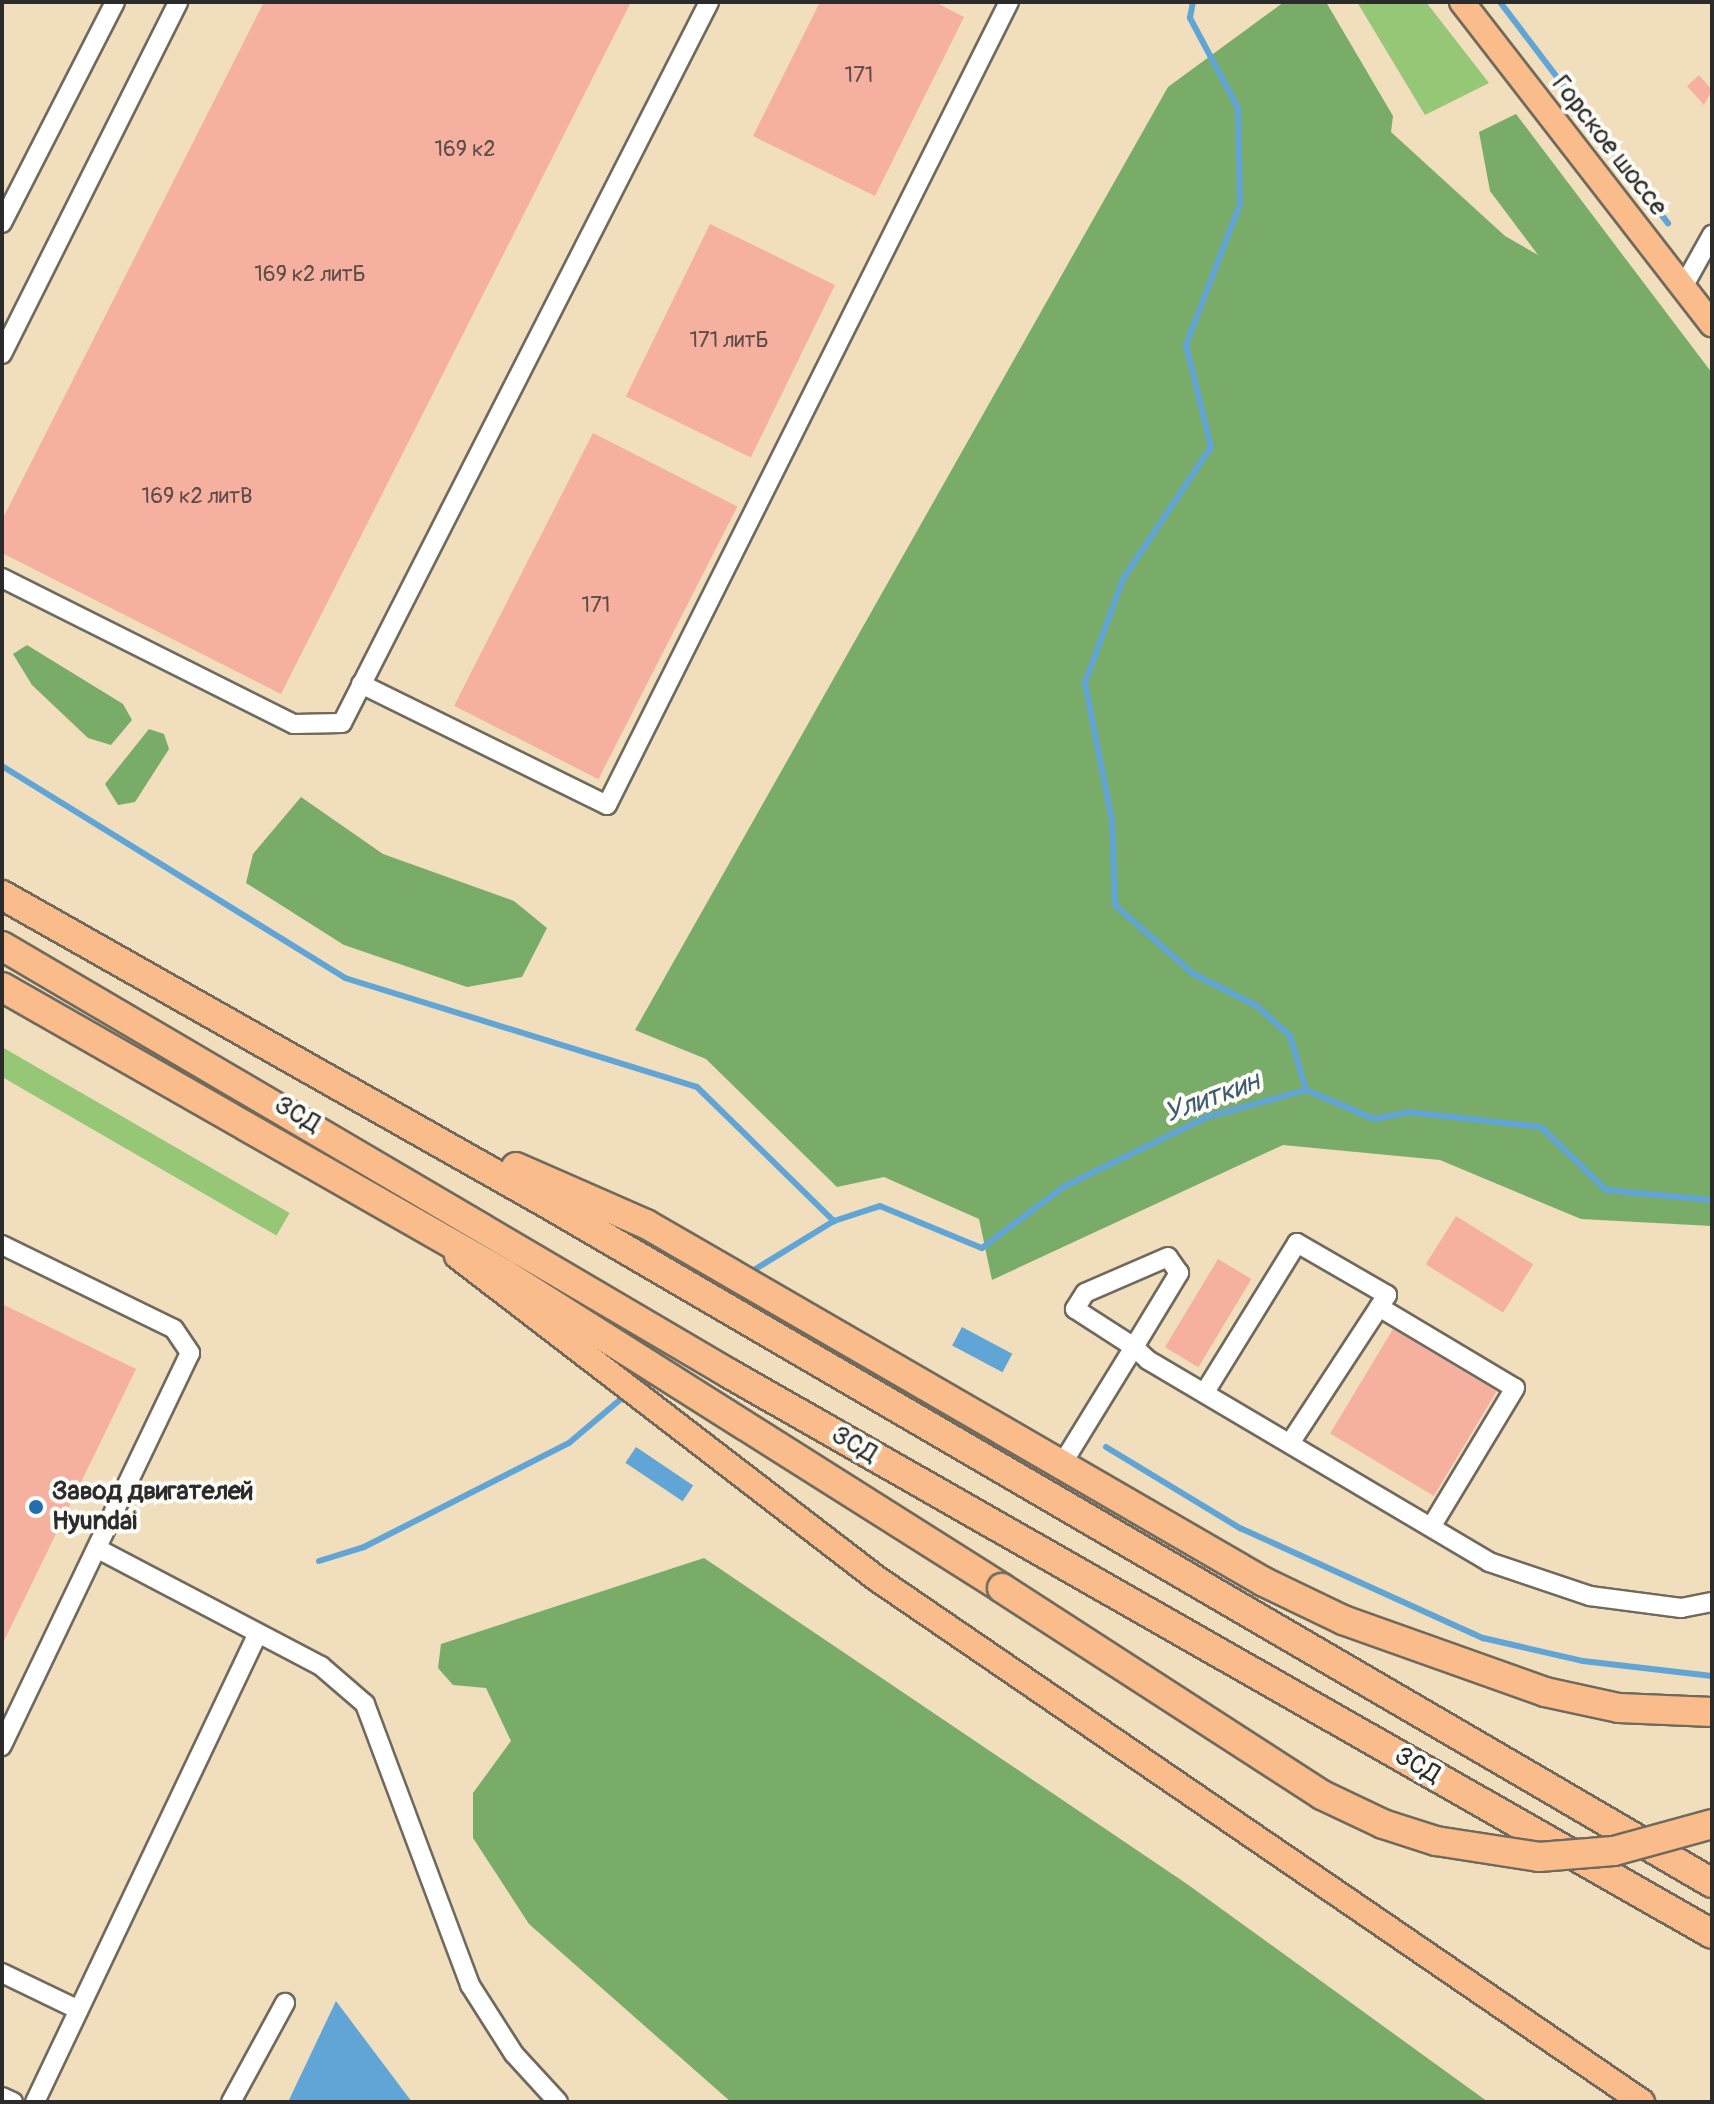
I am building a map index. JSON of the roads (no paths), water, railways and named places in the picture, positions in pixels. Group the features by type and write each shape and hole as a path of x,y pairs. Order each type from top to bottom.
{"highway":[{"name":"ЗСД","path":"2,895 384,1110 1712,1883"},
{"name":"ЗСД","path":"2,946 744,1382 1712,1934"},
{"path":"2,987 426,1230 1002,1588 1322,1795 1383,1824 1436,1841 1539,1857 1614,1851 1712,1824"},
{"path":"384,1110 646,1224 1264,1582 1462,1668 1619,1708 1712,1712"}],"main road":[{"name":"Горское шоссе","path":"1462,2 1712,324"},
{"path":"426,1230 876,1578 1642,2102"}],"street":[{"path":"2,223 115,2"},
{"path":"2,354 178,2"},
{"path":"2,578 294,724 342,723 709,2"},
{"path":"361,684 607,805 1009,2"},
{"path":"1683,287 1712,235"},
{"path":"1205,1392 1297,1243 1387,1295 1292,1440"},
{"path":"2,1245 174,1329 190,1353 2,1746"},
{"path":"1062,1464 1134,1347 1179,1273 1168,1257 1085,1293 1075,1309 1134,1347 1205,1392 1292,1440 1489,1562 1590,1596 1681,1608 1712,1602"},
{"path":"1379,1307 1515,1388 1431,1527"},
{"path":"98,1549 321,1666 365,1704 470,1985 514,2054 558,2102"},
{"path":"35,2102 258,1633"},
{"path":"2,1973 79,2010"},
{"path":"231,2102 285,2003"},
{"path":"2,2097 13,2102"}],"water":[{"path":"962,1327 1012,1354 1002,1372 952,1346"},
{"path":"636,1447 693,1486 683,1501 625,1463"},
{"path":"336,2001 412,2102 288,2102"}],"waterway":[{"path":"1193,2 1190,18 1238,108 1240,204 1186,345 1211,447 1123,579 1085,683 1112,820 1115,905 1192,973 1257,1006 1290,1036 1306,1090"},
{"path":"1500,2 1668,223"},
{"path":"2,766 345,978 697,1087 834,1221"},
{"name":"Улиткин","path":"749,1273 834,1221 880,1206 982,1248 1065,1186 1207,1117 1306,1090 1374,1119 1409,1112 1541,1127 1606,1190 1712,1200"},
{"path":"319,1561 364,1547 569,1443 622,1398"},
{"path":"1106,1447 1240,1528 1483,1638 1583,1661 1712,1676"}],"place":[{"name":"Завод двигателей Hyundai","path":"36,1507"}]}
